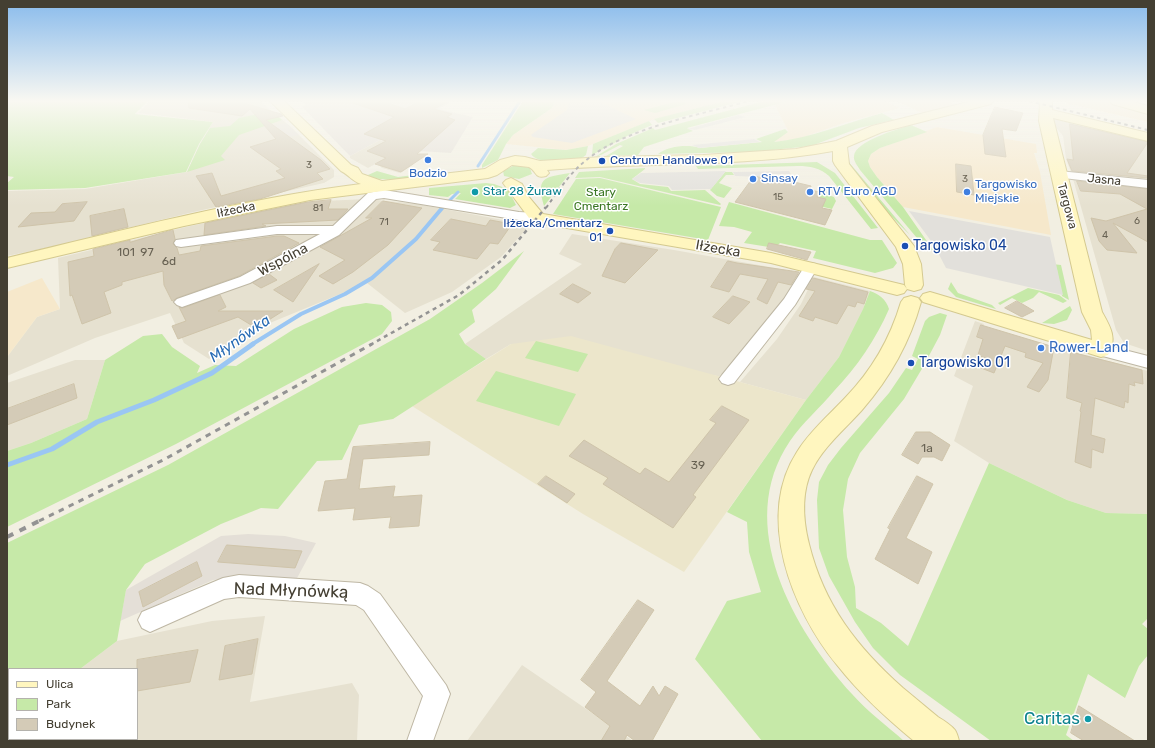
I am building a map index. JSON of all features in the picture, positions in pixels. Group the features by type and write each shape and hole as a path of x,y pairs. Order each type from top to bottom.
{"street":[{"path":"311,136 348,179"},
{"name":"Iłżecka","path":"375,191 416,183 501,178 633,161 777,155 840,145 860,136"},
{"name":"Targowa","path":"1051,136 1092,312 1102,330 1104,339 1101,350"},
{"path":"840,145 840,161 842,165 905,246 912,264 913,294 906,319 887,360 869,386 829,428 804,459 794,485 790,516 799,565 808,590 825,623 843,650 914,720 942,741"},
{"path":"515,161 530,162 536,173 532,197 533,212 521,198 516,187 501,178 503,164 515,161"},
{"name":"Jasna","path":"1059,175 1148,184"},
{"name":"Iłżecka","path":"7,263 191,220 317,194 348,179 384,194 519,216 533,212 811,266 913,294 1076,344 1148,362"},
{"name":"Wspólna","path":"182,302 245,280 338,230 375,191"},
{"path":"181,243 277,230 338,230"},
{"name":"Iłżecka","path":"7,271 58,251"},
{"path":"728,379 790,302 811,266"},
{"path":"1076,344 1082,325 1092,312"},
{"name":"Nad Młynówką","path":"150,620 223,589 239,586 360,594 372,602 437,694 420,741"}],"shaded area":[{"path":"205,136 300,136 334,170 334,177 324,183 7,256 7,191 85,189 187,172"},
{"path":"272,136 294,136 275,139"},
{"path":"330,136 461,136 451,153 402,150 402,147 380,140 350,156"},
{"path":"512,136 613,136 588,146 566,150 506,144"},
{"path":"532,136 591,136 572,143"},
{"path":"781,136 807,136 798,139 773,142"},
{"name":"Targowisko Miejskie","path":"913,136 989,136 1036,144 1037,153 1034,153 1040,172 1051,235 903,207 870,167 868,161 871,154 880,148"},
{"path":"1063,136 1129,136 1148,140 1148,182 1072,175 1066,159"},
{"path":"754,139 760,142 699,148 692,145"},
{"path":"380,140 402,147 397,158 414,164 400,173 382,168 377,163 368,168 350,158 350,156"},
{"path":"726,171 711,189 672,190 669,186 640,183 632,179 641,173"},
{"path":"789,171 791,174 764,174 762,177 735,176 733,172"},
{"path":"1073,179 1148,186 1148,351 1124,343 1116,330"},
{"path":"367,199 417,204 530,225 501,257 452,292 405,313 367,283 265,325 209,359 184,343 170,313 95,338 7,376 7,357 37,317 60,309 58,258 186,227 301,202"},
{"path":"909,211 1050,237 1063,295 946,268 934,245"},
{"path":"572,234 781,269 801,275 785,301 724,377 511,344 486,359 465,344 582,264 559,254"},
{"path":"814,277 870,291 863,309 839,357 806,400 740,382 777,339 801,304"},
{"path":"42,278 60,309 37,317 7,357 7,292"},
{"path":"975,321 984,324 983,326 1061,349 1148,371 1148,514 1106,513 1067,500 989,463 954,441 973,386 954,376"},
{"path":"571,336 806,400 684,572 583,514 412,406 511,344"},
{"path":"75,360 105,360 87,419 31,443 7,451 7,383"},
{"path":"248,534 285,536 316,543 296,580 233,578 213,580 120,621 126,590 221,536"},
{"path":"265,616 250,702 352,683 359,695 357,741 42,741 138,740 138,668 81,668 117,641 212,621"},
{"path":"522,665 633,741 467,741"}],"green space":[{"path":"7,136 204,136 186,172 85,188 7,190 7,183 14,177 7,176"},
{"path":"205,136 238,136 221,156 225,160 187,172"},
{"path":"501,136 512,136 506,144 498,160 482,168 482,165"},
{"path":"613,136 627,136 592,155 593,144"},
{"path":"635,136 678,136 644,147 638,155 606,156 623,146 620,145 595,157 616,144"},
{"path":"765,136 783,136 774,142 801,137 838,136 811,146 753,152 658,154 667,149 678,146 700,148 762,142 756,139"},
{"path":"878,136 916,136 880,148 871,154 868,161 877,177 903,207 933,250 927,250 855,162 854,156 856,151 862,145"},
{"path":"588,146 586,155 582,158 547,161 535,158 531,154 538,148 566,150"},
{"path":"848,161 910,235 889,214 848,164"},
{"path":"817,162 835,173 878,228 871,229 829,176 815,168 798,166 698,169 696,166"},
{"path":"515,165 530,168 532,174 519,179 504,176 503,171"},
{"path":"645,168 632,179 640,184 668,187 671,191 705,190 721,204 600,177 575,178 579,172"},
{"path":"377,171 398,177 437,172 438,175 392,180 374,178 368,175"},
{"path":"725,172 732,172 734,175 726,175 719,183 732,188 724,198 717,196 710,190"},
{"path":"570,173 544,206 541,190 544,180 553,176"},
{"name":"Stary Cmentarz","path":"600,178 721,207 708,240 553,214 576,179"},
{"path":"486,183 508,189 516,205 510,208 455,199 461,193 452,194 448,197 429,195 429,188"},
{"path":"822,193 834,197 836,201 832,209 815,205"},
{"path":"729,202 870,240 882,240 897,263 893,268 875,273 813,258 816,251 780,243 775,248 744,243 752,232 734,227 719,226"},
{"path":"524,251 496,289 472,310 475,322 459,334 465,344 486,359 393,419 359,425 342,460 317,461 278,509 261,508 221,524 145,564 126,590 117,641 81,668 8,668 8,740 46,740 7,741 7,543 168,465 430,319 482,283"},
{"path":"1052,264 1061,265 1069,300 1062,296 1057,270"},
{"path":"951,282 958,293 992,305 996,309 956,297 948,289"},
{"path":"1028,288 1059,295 1067,301 1063,303 1039,292 1033,298 1022,303 1012,298 1000,305 998,303"},
{"path":"870,291 882,297 889,309 872,342 858,362 790,441 774,473 767,507 769,541 778,575 792,608 810,639 830,668 852,694 904,741 762,741 695,659 727,601 761,592 749,552 747,522 727,512 806,400 839,357 863,309"},
{"path":"366,303 382,305 391,312 392,321 382,334 176,444 7,527 7,451 31,443 87,419 105,360 143,336 162,334 172,347 200,366 197,373 215,365 236,366 294,329 342,307"},
{"path":"1070,306 1072,310 1067,320 1054,324 1042,323"},
{"path":"940,313 947,315 940,335 923,367 904,399 860,453 848,479 843,510 847,557 855,587 856,608 881,623 908,646 989,463 1067,500 1106,513 1148,514 1148,618 1142,624 1148,629 1148,655 1139,666 1125,698 1088,674 1066,735 1074,741 991,741 900,675 873,648 855,622 829,576 819,548 817,500 819,482 828,465 889,393 906,368 912,370 918,359 912,356 925,321 929,317"},
{"path":"536,341 588,354 578,372 525,358"},
{"path":"496,371 576,394 559,426 476,401"}],"building":[{"path":"273,136 288,136 321,160 330,169 317,173 323,179 260,199 216,207 196,176 212,173 221,196 285,178 276,171 281,169 250,147 276,139"},
{"path":"370,136 437,136 417,154 428,154 401,172 375,164 386,158 367,151 386,141"},
{"path":"983,136 1003,136 1006,157 985,154"},
{"path":"1071,136 1122,136 1148,142 1127,173 1148,176 1148,178 1072,171 1067,159 1073,160"},
{"path":"956,164 971,166 974,195 957,192"},
{"path":"765,175 811,186 810,190 820,192 817,197 826,199 822,208 832,210 825,225 735,202 754,176 763,178"},
{"path":"1077,181 1148,189 1148,242 1113,223 1137,253 1107,250 1099,241 1091,218 1106,221 1147,209 1120,194 1081,191"},
{"path":"331,200 328,209 348,209 338,220 262,224 266,226 204,235 205,223 308,202"},
{"path":"383,201 422,208 388,245 353,272 333,284 319,276 345,260 320,247 372,218 366,218"},
{"path":"87,202 74,221 18,227 31,213 55,212 62,204"},
{"path":"124,209 128,227 92,236 90,216"},
{"path":"451,219 486,226 490,220 512,224 498,244 490,243 477,259 433,250 440,242 431,240"},
{"path":"173,230 175,239 173,244 177,248 179,255 200,251 201,246 277,236 284,236 299,243 239,276 172,301 164,285 163,271 122,282 122,285 104,292 111,313 82,324 72,295 70,296 68,262 94,256 93,249 130,240 130,242"},
{"path":"621,243 658,250 625,283 602,276 615,249"},
{"path":"769,243 811,252 807,260 767,249"},
{"path":"728,261 799,272 791,285 778,282 767,304 757,299 768,279 740,274 729,292 711,287"},
{"path":"319,264 293,302 274,290"},
{"path":"269,274 277,280 261,288 253,283"},
{"path":"813,278 868,292 864,304 857,302 855,307 848,305 837,324 815,317 813,321 799,316 815,291 806,289"},
{"path":"573,284 591,293 578,303 560,294"},
{"path":"220,295 226,307 218,311 283,311 256,328 238,317 178,339 172,326 186,321 179,307 182,308"},
{"path":"733,296 750,302 729,324 713,317"},
{"path":"1017,301 1034,311 1022,317 1005,308"},
{"path":"981,325 1054,347 1048,380 1039,392 1027,387 1043,363 1025,357 1026,353 1005,346 994,373 981,368 985,358 978,355 983,339 977,337"},
{"path":"1071,352 1142,370 1143,384 1134,382 1135,386 1129,384 1128,403 1125,401 1124,408 1095,398 1091,435 1105,439 1103,453 1092,449 1091,468 1075,462 1082,403 1067,398"},
{"path":"74,384 77,398 7,425 7,409"},
{"path":"722,406 749,420 693,495 696,497 673,528 603,484 608,478 569,456 584,440 640,474 645,468 669,482 716,423 710,420"},
{"path":"916,432 930,432 950,445 942,461 934,457 922,457 918,464 902,455"},
{"path":"430,442 429,455 363,459 359,489 395,486 393,497 422,495 419,526 389,528 391,517 353,520 355,508 318,511 325,481 347,479 353,447"},
{"path":"546,476 575,494 567,503 538,484"},
{"path":"917,476 933,484 906,538 932,552 918,584 875,559 890,529 888,528"},
{"path":"227,545 302,551 295,568 218,562"},
{"path":"197,562 202,576 143,607 139,592"},
{"path":"638,600 654,610 607,681 640,706 653,686 659,696 665,686 678,694 652,741 635,741 627,735 624,741 601,741 610,726 585,707 596,692 581,680"},
{"path":"258,639 252,674 219,680 225,646"},
{"path":"198,650 190,682 138,691 137,660"},
{"name":"Caritas","path":"1079,706 1135,741 1084,741 1071,733"}],"waterway":[{"name":"Młynówka","path":"478,166 497,136"},
{"name":"Młynówka","path":"443,207 458,192"},
{"name":"Młynówka","path":"251,345 301,314 345,294 372,278 416,239 443,207"},
{"name":"Młynówka","path":"7,465 52,449 97,422 154,400 212,373 253,344"}],"railway":[{"path":"546,208 566,181 583,163 605,147 628,136"},
{"path":"370,345 459,295 502,260 546,207"},
{"path":"39,521 165,459 372,344"},
{"path":"7,537 39,521"}],"place":[{"name":"Bodzio","path":"428,160"},
{"name":"Centrum Handlowe 01","path":"602,161"},
{"name":"Sinsay","path":"753,179"},
{"name":"Star 28 Żuraw","path":"475,192"},
{"name":"RTV Euro AGD","path":"810,192"},
{"name":"Targowisko Miejskie","path":"967,192"},
{"name":"Iłżecka/Cmentarz 01","path":"610,231"},
{"name":"Targowisko 04","path":"905,246"},
{"name":"Rower-Land","path":"1041,348"},
{"name":"Targowisko 01","path":"911,363"},
{"name":"Caritas","path":"1088,719"}]}
